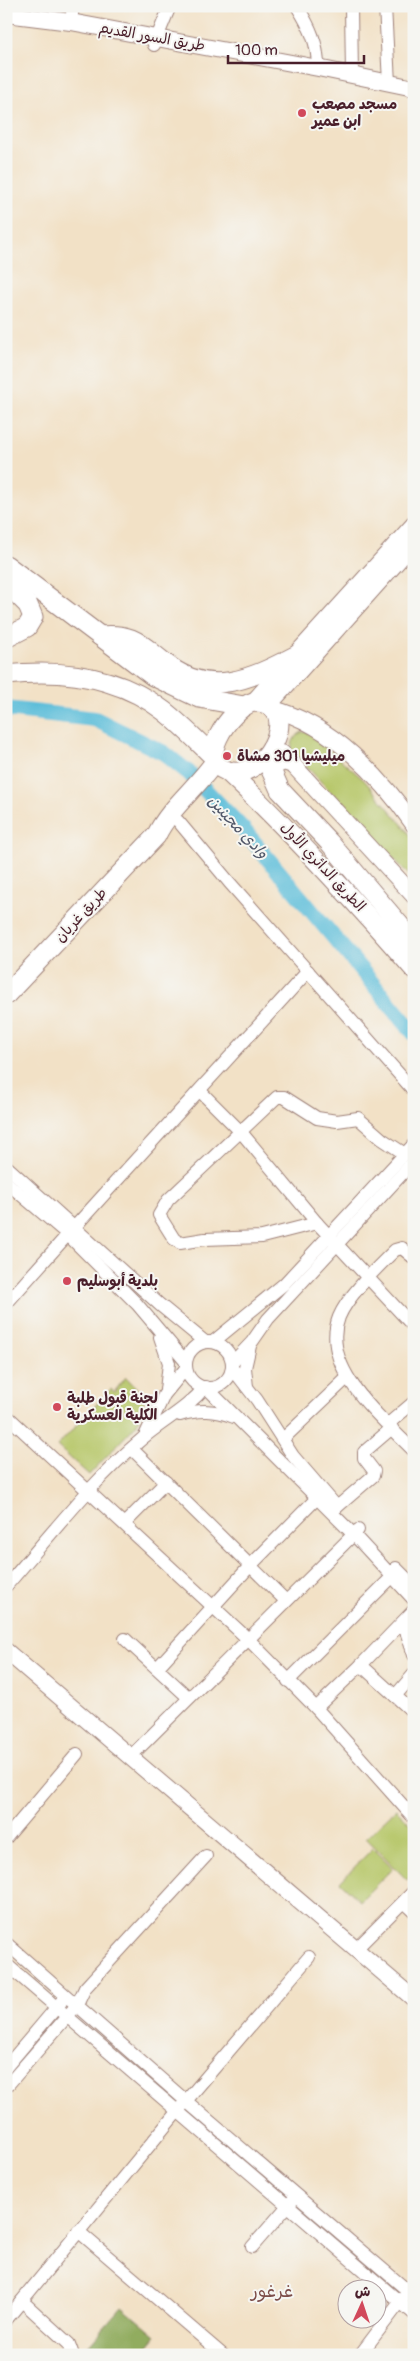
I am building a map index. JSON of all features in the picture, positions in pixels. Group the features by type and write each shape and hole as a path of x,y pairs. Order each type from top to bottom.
{"highway":[{"path":"6,565 153,676 176,689 214,702 260,706 280,723 273,745 263,759 251,767 237,772 217,769 215,744 220,731 230,718 260,706"},
{"path":"6,583 28,605 32,617 27,627 6,638"},
{"path":"100,636 127,636 180,673 210,682 221,683 244,679 265,672 295,656"},
{"name":"الطريق الدائري الأول","path":"6,675 37,673 70,674 101,680 127,689 163,710 217,769 277,817 340,884 414,969"},
{"name":"الطريق الدائري الأول","path":"273,745 272,770 276,784 284,796 329,842 414,942"},
{"path":"272,770 278,762 291,762"},
{"name":"طريق غريان","path":"6,995 156,836 178,821 190,801 217,769"},
{"name":"طريق غريان","path":"156,836 166,818 190,801"}],"main road":[{"name":"طريق السور القديم","path":"6,14 72,14 156,42 414,94"},
{"name":"طريق السور القديم","path":"6,23 66,29 156,42 318,68 414,88"},
{"path":"260,706 295,656 414,524"},
{"path":"260,706 414,543"},
{"path":"260,706 310,723 343,747 387,790 414,825"},
{"path":"273,745 291,762 414,896"},
{"path":"6,1651 414,1999"}],"street":[{"path":"156,42 170,6"},
{"path":"351,6 352,75"},
{"path":"385,6 389,83"},
{"path":"301,8 313,33 318,52 318,68"},
{"path":"178,821 414,1091"},
{"path":"6,1304 71,1230 308,971"},
{"path":"200,1091 240,1132 317,1223 414,1327"},
{"path":"317,1223 262,1237 205,1239 180,1243 174,1239 158,1215 162,1207 277,1097 284,1097 317,1118 337,1120 358,1118 382,1139 409,1158"},
{"path":"6,1586 89,1491 132,1449 194,1400 206,1388 214,1387 226,1380 232,1366 333,1240 409,1158 414,1144"},
{"path":"6,1166 71,1230 157,1327 186,1365 192,1381 206,1388 317,1498 414,1586"},
{"path":"6,1182 71,1230 149,1296 209,1342 226,1350 232,1366 293,1456 414,1600"},
{"path":"144,1438 164,1395 186,1365 192,1349 209,1342 284,1284 333,1240"},
{"path":"414,1258 406,1250 399,1248 347,1303 338,1319 336,1330 338,1359 347,1378 414,1450"},
{"path":"157,1327 168,1363 164,1395"},
{"path":"247,1388 246,1355 252,1342"},
{"path":"283,1439 347,1378"},
{"path":"337,1507 374,1474 364,1458 364,1452 414,1402"},
{"path":"173,1417 202,1410 217,1411 237,1418"},
{"path":"6,1415 125,1523 249,1640 316,1708 414,1818"},
{"path":"132,1449 286,1602"},
{"path":"125,1523 166,1482"},
{"path":"157,1668 250,1566 317,1498"},
{"path":"130,1757 188,1697 249,1640 356,1533"},
{"path":"288,1681 393,1576"},
{"path":"316,1708 414,1610"},
{"path":"402,1622 414,1656"},
{"path":"125,1639 188,1697"},
{"path":"361,1665 414,1713"},
{"path":"395,1696 414,1674"},
{"path":"6,1838 77,1754"},
{"path":"6,2087 77,2005 85,1988 206,1856"},
{"path":"356,1949 414,1891"},
{"path":"404,1902 414,1911"},
{"path":"6,1943 238,2146 357,2247 412,2290 400,2302 360,2355"},
{"path":"6,2320 186,2101 309,1957"},
{"path":"6,1964 414,2314"},
{"path":"6,2067 67,1996 85,1988"},
{"path":"230,2157 238,2146"},
{"path":"252,2246 297,2196"},
{"path":"78,2231 223,2355"},
{"path":"349,2259 357,2247"},
{"path":"22,2301 69,2344 72,2352 69,2355"}],"green space":[{"path":"302,732 310,733 364,780 406,829 414,841 414,880 291,750 294,740"},
{"path":"126,1377 145,1397 137,1424 89,1475 57,1446 111,1389 114,1392"},
{"path":"396,1809 414,1827 414,1874 407,1880 366,1838"},
{"path":"373,1848 393,1868 360,1901 340,1882"},
{"path":"122,2307 156,2336 140,2355 80,2355"}],"waterway":[{"name":"وادي مجينين","path":"6,709 95,719 164,753 189,773 242,828 414,1033"}],"place":[{"name":"مسجد مصعب ابن عمير","path":"302,113"},
{"name":"ميليشيا 301 مشاة","path":"227,756"},
{"name":"بلدية أبوسليم","path":"67,1281"},
{"name":"لجنة قبول طلبة الكلية العسكرية","path":"57,1407"}],"district":[{"name":"غرغور","path":"272,2291"}]}
